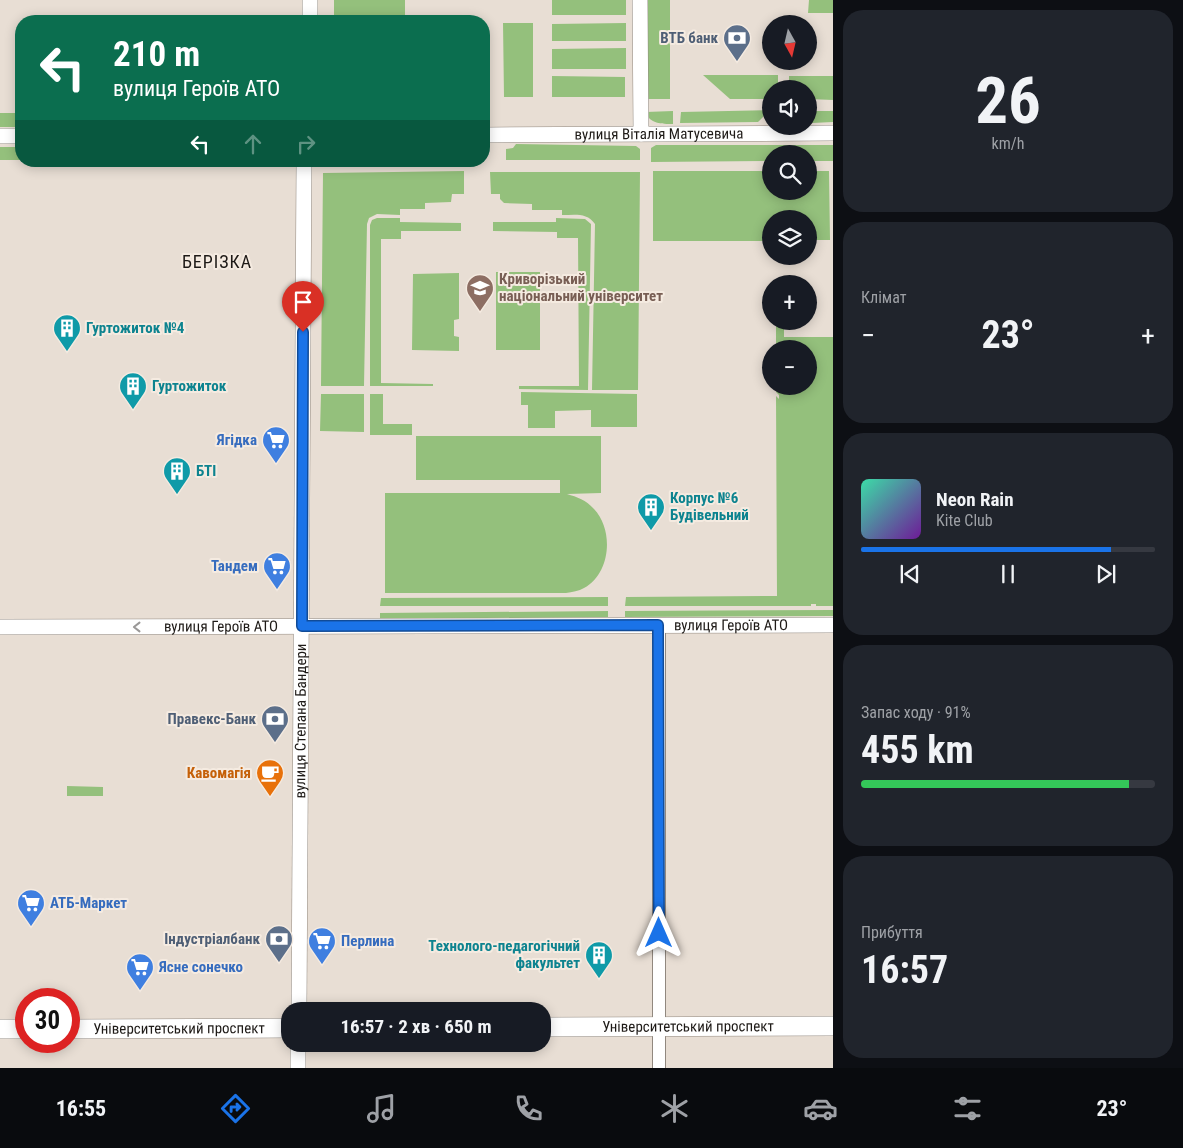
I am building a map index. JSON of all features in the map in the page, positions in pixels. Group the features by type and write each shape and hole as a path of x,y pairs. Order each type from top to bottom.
{"main road":[{"name":"Університетський проспект","path":"551,1027 833,1026"},
{"name":"Університетський проспект","path":"80,1029 281,1028"},
{"path":"0,1030 15,1029"}],"street":[{"path":"310,0 310,15"},
{"path":"640,0 641,134"},
{"name":"вулиця Віталія Матусевича","path":"490,135 833,134"},
{"path":"0,136 15,136"},
{"name":"вулиця Степана Бандери","path":"299,1002 304,167"},
{"name":"вулиця Героїв АТО","path":"0,627 833,624"},
{"path":"658,625 659,1068"},
{"path":"298,1052 298,1068"}],"green space":[{"path":"334,0 405,0 405,15 334,15"},
{"path":"552,0 626,0 626,15 552,15"},
{"path":"648,0 670,0 670,99 646,99"},
{"path":"809,0 833,0 833,13 808,13"},
{"path":"503,23 533,23 533,97 504,97"},
{"path":"626,23 626,41 552,41 552,24"},
{"path":"626,48 626,69 552,69 552,49"},
{"path":"703,75 778,75 778,80 762,80 762,99 730,99"},
{"path":"552,76 625,77 625,97 552,97"},
{"path":"789,76 833,76 833,100 817,99 817,80 789,80"},
{"path":"762,110 762,118 758,122 680,123 681,112"},
{"path":"673,111 673,124 653,121 646,112"},
{"path":"817,111 833,111 833,122 817,123"},
{"path":"0,113 15,113 15,127 0,127"},
{"path":"516,144 636,146 640,149 640,160 506,160 506,149 513,148"},
{"path":"656,145 762,145 762,161 651,162 651,148"},
{"path":"817,145 833,145 833,161 817,161"},
{"path":"0,147 15,147 15,160 0,160"},
{"path":"464,171 464,194 452,194 451,202 425,203 425,209 400,209 400,215 377,214 369,218 367,224 364,386 321,386 323,173"},
{"path":"653,171 762,171 762,200 817,200 817,171 829,171 830,240 817,240 817,210 762,210 762,241 653,241"},
{"path":"490,172 640,172 638,390 592,390 595,224 584,216 562,215 562,210 532,210 532,204 504,203 500,199 500,194 491,194"},
{"path":"377,218 400,218 400,222 461,223 461,231 401,231 401,239 381,239 381,383 433,384 433,386 370,386 370,225 372,220"},
{"path":"556,218 585,219 591,224 588,390 519,389 519,386 579,386 578,238 557,238 557,232 493,231 493,222 556,222"},
{"path":"496,272 540,272 540,350 496,350"},
{"path":"459,273 459,319 454,320 454,336 459,337 459,351 412,350 413,274"},
{"path":"776,330 784,330 784,337 833,337 833,606 816,606 816,604 811,604 811,606 625,606 626,597 777,596 776,396 779,399 779,395 817,395 817,340 776,340"},
{"path":"521,392 637,394 637,427 591,427 591,410 555,411 555,428 528,428 528,405 521,405"},
{"path":"321,394 364,394 364,432 320,431"},
{"path":"370,394 383,394 383,424 412,424 412,435 370,435"},
{"path":"416,436 601,436 601,493 567,494 588,503 594,509 605,528 607,551 600,572 593,581 582,589 566,593 385,593 385,493 560,493 560,480 416,480"},
{"path":"608,597 608,606 380,606 381,598"},
{"path":"833,610 833,616 625,617 625,611"},
{"path":"608,611 608,617 380,619 380,613"},
{"path":"67,786 103,787 103,796 67,796"}],"place":[{"name":"ВТБ банк","path":"737,62"},
{"name":"Криворізький національний університет","path":"480,312"},
{"name":"Гуртожиток №4","path":"67,352"},
{"name":"Гуртожиток","path":"133,410"},
{"name":"Ягідка","path":"276,464"},
{"name":"БТІ","path":"177,495"},
{"name":"Корпус №6 Будівельний","path":"651,531"},
{"name":"Тандем","path":"277,590"},
{"name":"Правекс-Банк","path":"275,743"},
{"name":"Кавомагія","path":"270,797"},
{"name":"АТБ-Маркет","path":"31,927"},
{"name":"Індустріалбанк","path":"279,963"},
{"name":"Перлина","path":"322,965"},
{"name":"Технолого-педагогічний факультет","path":"599,979"},
{"name":"Ясне сонечко","path":"140,991"}],"district":[{"name":"БЕРІЗКА","path":"217,262"}],"route":[{"path":"303,332 302,626 658,625 659,933"}]}
